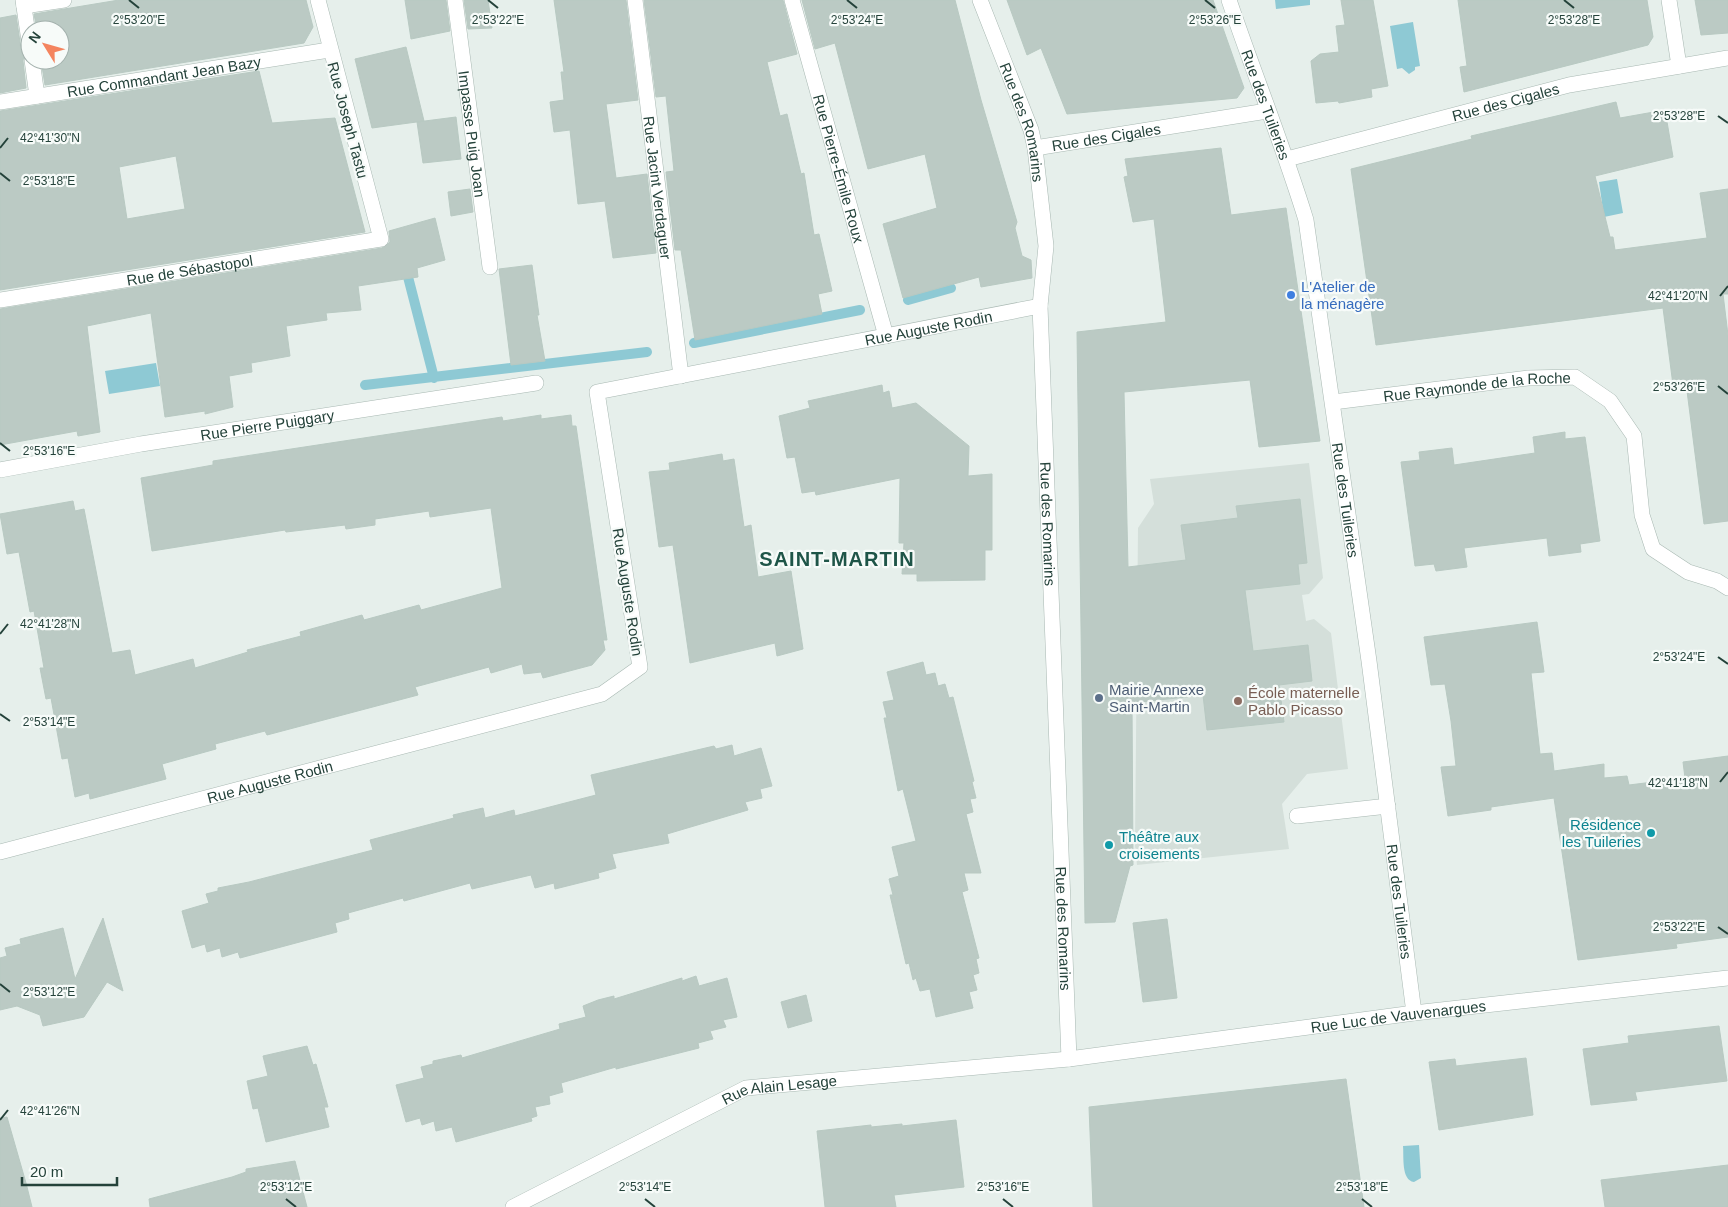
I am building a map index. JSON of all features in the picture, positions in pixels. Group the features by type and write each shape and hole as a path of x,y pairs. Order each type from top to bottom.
{"street":[{"path":"26,20 24,3 64,0"},
{"name":"Rue Joseph Tastu","path":"318,0 381,239"},
{"name":"Impasse Puig Joan","path":"455,0 490,267"},
{"name":"Rue Jacint Verdaguer","path":"635,0 681,376"},
{"name":"Rue Pierre-Émile Roux","path":"792,0 886,336"},
{"name":"Rue des Romarins","path":"980,0 1031,130 1035,148 1046,246 1040,306 1069,1059"},
{"name":"Rue des Tuileries","path":"1229,0 1267,110 1288,159 1306,220 1333,402 1414,1013"},
{"path":"1669,0 1679,66"},
{"name":"Rue Commandant Jean Bazy","path":"0,102 330,50"},
{"name":"Rue des Cigales","path":"1288,159 1569,85 1728,58"},
{"path":"33,70 37,96"},
{"name":"Rue des Cigales","path":"1035,148 1267,110"},
{"name":"Rue de Sébastopol","path":"0,300 381,239"},
{"name":"Rue Auguste Rodin","path":"0,852 602,694 640,667 597,392 1040,306"},
{"name":"Rue Raymonde de la Roche","path":"1333,402 1528,378 1575,377 1610,400 1634,436 1642,515 1653,549 1688,572 1717,581 1728,588"},
{"name":"Rue Pierre Puiggary","path":"0,470 141,444 536,383"},
{"path":"1298,816 1388,806"},
{"name":"Rue Luc de Vauvenargues","path":"1069,1059 1414,1013 1728,978"},
{"name":"Rue Alain Lesage","path":"513,1207 746,1088 1069,1059"}],"shaded area":[{"name":"École maternelle Pablo Picasso","path":"1309,463 1323,578 1309,594 1302,595 1306,621 1314,619 1331,633 1348,769 1307,774 1282,804 1289,849 1137,865 1135,845 1138,528 1154,504 1150,479"}],"water":[{"path":"1275,0 1310,0 1310,5 1276,9"},
{"path":"1413,22 1420,66 1415,67 1415,70 1409,74 1402,68 1397,69 1390,26"},
{"path":"1617,179 1623,213 1604,217 1599,182"},
{"path":"156,363 160,386 109,394 105,371"},
{"path":"1419,1145 1421,1178 1414,1182 1405,1173 1403,1146"}],"building":[{"path":"119,0 306,0 313,27 304,43 45,85 43,70 70,70 70,20 35,20 34,14"},
{"path":"405,0 446,0 450,31 411,39"},
{"path":"464,0 488,0 492,28 468,29"},
{"path":"554,0 626,0 638,100 606,104 616,178 647,174 656,253 613,258 605,201 578,204 570,130 554,132 550,102 564,100 561,72 564,72"},
{"path":"644,0 783,0 797,54 767,62 780,116 787,114 801,174 804,173 814,235 819,234 832,291 818,294 822,314 695,340 681,250 675,250 666,172 674,171 666,96 656,97"},
{"path":"802,0 955,0 981,100 1017,222 1015,228 1022,256 1031,260 1032,278 981,287 979,277 903,298 883,224 937,208 925,154 868,169 835,43 815,49"},
{"path":"1007,0 1213,0 1244,88 1237,98 1067,114 1041,48 1027,55"},
{"path":"1341,0 1373,0 1388,86 1371,89 1372,97 1339,103 1338,101 1316,103 1311,61 1320,54 1339,52 1336,26 1345,25"},
{"path":"1458,0 1647,0 1653,37 1648,45 1464,92 1460,67 1467,66"},
{"path":"1695,0 1728,0 1728,33 1701,35"},
{"path":"16,15 20,42 20,70 24,70 26,88 0,93 0,18"},
{"path":"406,47 424,121 372,128 355,59"},
{"path":"259,71 272,123 335,118 365,232 0,290 0,111","holes":["176,156 185,209 127,219 119,167"]},
{"path":"1616,102 1620,118 1665,110 1673,157 1595,176 1615,250 1707,238 1700,193 1728,189 1728,294 1723,294 1728,335 1728,521 1704,524 1686,383 1673,385 1663,308 1376,345 1351,169 1472,139 1471,136"},
{"path":"456,117 461,159 423,163 417,122"},
{"path":"1221,148 1231,215 1286,208 1320,441 1259,447 1250,380 1124,392 1128,567 1186,560 1181,525 1238,518 1236,506 1300,499 1307,563 1298,564 1300,584 1245,590 1253,651 1308,645 1312,681 1279,685 1284,722 1207,730 1203,695 1132,703 1133,865 1130,866 1115,922 1085,923 1077,332 1166,322 1154,219 1133,222 1124,177 1128,176 1125,159"},
{"path":"470,189 473,212 451,216 448,192"},
{"path":"435,218 445,260 417,268 418,277 358,286 361,310 326,313 327,320 286,326 290,356 251,363 252,372 229,376 233,407 205,414 205,411 165,417 151,313 87,326 100,432 78,436 77,431 0,445 0,309 382,248 390,242 389,231"},
{"path":"532,265 539,315 537,315 545,361 511,365 499,269"},
{"path":"882,385 883,393 889,391 892,408 916,403 969,446 968,476 992,474 992,550 985,550 985,580 917,581 917,574 902,574 904,543 899,543 900,478 816,495 815,491 802,493 795,457 787,458 779,416 810,408 808,401"},
{"path":"541,415 541,419 571,415 572,426 576,426 607,640 603,640 605,650 592,665 543,678 541,672 524,674 522,664 491,673 489,667 415,687 418,695 267,735 265,731 215,744 216,749 162,764 166,779 90,799 89,793 75,797 68,758 62,759 51,698 46,699 40,668 44,668 34,611 30,612 19,552 7,554 0,514 73,501 75,511 84,509 112,653 130,650 135,675 193,659 195,668 248,652 247,650 301,636 300,632 362,615 364,620 419,605 421,610 502,588 491,508 430,517 429,511 375,519 375,525 346,529 345,525 286,532 285,530 152,551 141,478 213,465 213,461 502,417 503,421"},
{"path":"1565,432 1565,439 1585,437 1600,541 1580,544 1581,552 1549,556 1547,538 1464,548 1467,567 1436,571 1434,564 1415,566 1401,462 1420,460 1419,452 1452,448 1454,465 1535,453 1533,437"},
{"path":"722,454 723,461 734,459 744,527 751,525 758,577 791,571 803,649 777,656 775,643 690,663 673,545 659,547 649,472 670,470 669,463"},
{"path":"1537,622 1544,672 1531,673 1540,754 1552,753 1554,771 1604,764 1604,778 1627,776 1629,785 1685,778 1683,762 1728,756 1728,937 1676,944 1677,948 1578,960 1554,798 1491,807 1491,810 1448,816 1441,767 1456,766 1451,721 1445,684 1431,685 1424,637"},
{"path":"923,662 926,675 935,673 938,686 945,684 949,698 953,697 974,781 972,782 976,798 970,799 973,812 966,814 981,873 964,873 968,890 962,892 979,958 976,959 979,973 973,975 977,990 969,992 973,1008 936,1017 930,989 920,991 916,978 913,980 909,963 906,964 890,895 893,895 889,879 899,876 892,847 916,841 903,789 898,791 884,718 887,718 883,702 894,700 887,672"},
{"path":"732,745 734,756 761,748 772,786 760,789 762,798 745,802 748,810 667,834 669,843 612,854 616,868 598,873 599,878 555,889 554,883 535,888 531,875 472,889 470,883 404,901 403,898 348,913 349,919 335,923 337,932 240,958 238,952 222,957 220,948 207,952 205,944 192,948 182,911 209,903 206,894 218,891 218,888 249,882 373,850 370,840 454,818 453,815 483,808 485,818 514,810 515,816 596,795 591,775 714,746 716,749"},
{"path":"103,918 123,991 107,982 84,1017 43,1026 40,1015 17,1006 0,1010 0,958 7,956 5,948 21,944 20,939 63,928 75,979"},
{"path":"1167,919 1177,998 1143,1002 1133,923"},
{"path":"696,976 699,986 727,978 737,1017 723,1020 726,1027 710,1031 713,1039 698,1043 699,1048 616,1069 616,1067 561,1083 563,1092 549,1096 550,1104 535,1107 537,1116 531,1118 532,1121 456,1142 452,1127 436,1131 434,1121 422,1125 420,1118 406,1122 396,1085 424,1078 421,1067 433,1064 433,1061 461,1055 462,1058 560,1029 559,1024 586,1017 583,1006 598,1000 614,996 614,999 682,978 682,981"},
{"path":"806,995 812,1021 788,1028 781,1002"},
{"path":"1719,1026 1727,1081 1635,1092 1637,1100 1591,1105 1583,1049 1629,1043 1628,1036"},
{"path":"307,1046 313,1065 316,1064 328,1107 324,1107 329,1127 266,1142 258,1108 253,1109 247,1081 268,1076 263,1056"},
{"path":"1526,1058 1533,1115 1439,1130 1429,1062 1455,1059 1456,1066"},
{"path":"1346,1079 1364,1207 1093,1207 1089,1107"},
{"path":"7,1117 32,1207 0,1207 0,1118"},
{"path":"956,1120 964,1187 894,1195 896,1207 825,1207 817,1131 871,1125 871,1127 902,1124 902,1126"},
{"path":"295,1161 307,1207 150,1207 149,1199 232,1177 246,1172 246,1169"},
{"path":"1728,1165 1728,1207 1605,1207 1601,1180"}],"waterway":[{"path":"407,273 434,378"},
{"path":"908,300 951,288"},
{"path":"694,343 860,310"},
{"path":"365,385 647,352"}],"place":[{"name":"L'Atelier de la ménagère","path":"1291,295"},
{"name":"Mairie Annexe Saint-Martin","path":"1099,698"},
{"name":"École maternelle Pablo Picasso","path":"1238,701"},
{"name":"Résidence les Tuileries","path":"1651,833"},
{"name":"Théâtre aux croisements","path":"1109,845"}],"district":[{"name":"SAINT-MARTIN","path":"837,559"}]}
